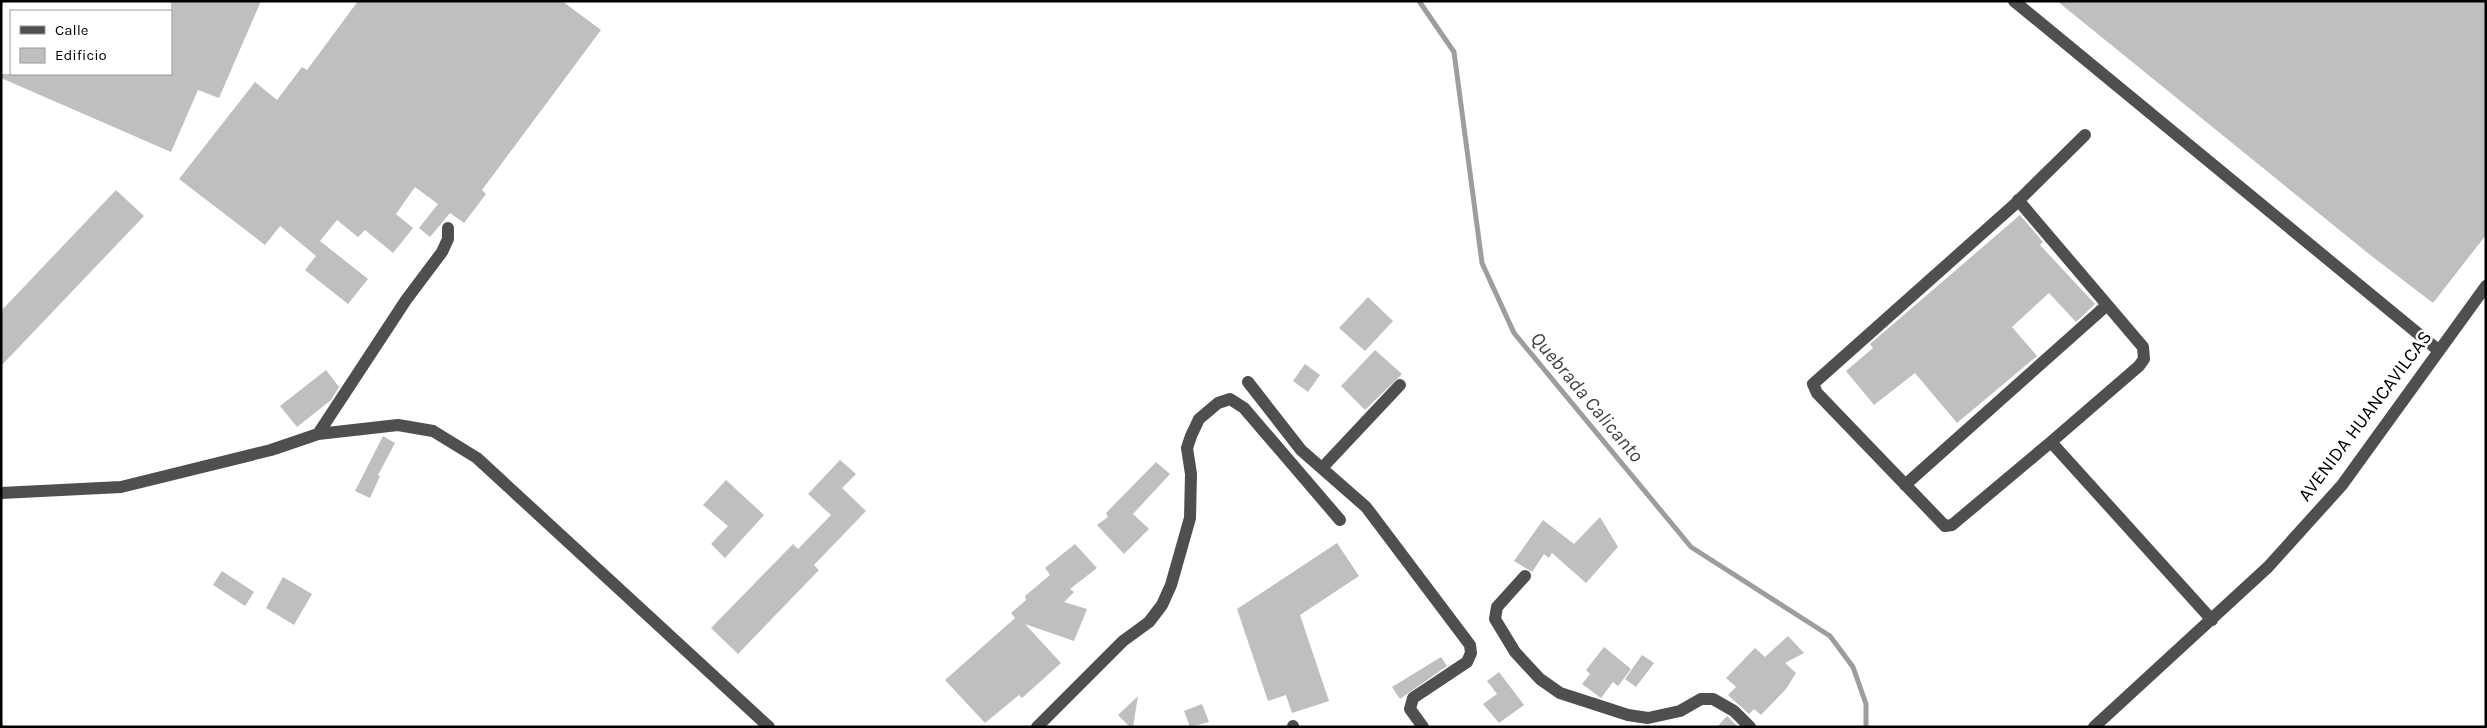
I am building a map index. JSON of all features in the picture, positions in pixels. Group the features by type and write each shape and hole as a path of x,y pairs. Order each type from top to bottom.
{"street":[{"path":"2014,1 2438,350"},
{"path":"2018,200 2144,347 2144,359 2139,366 2051,442 1950,526 1945,526 1817,393 1813,384 2018,200 2086,135"},
{"path":"318,434 406,300 442,252 448,239 448,228"},
{"name":"AVENIDA HUANCAVILCAS","path":"2094,727 2268,567 2342,484 2486,286"},
{"path":"1905,485 2107,304"},
{"path":"1248,382 1301,450 1366,507 1470,645 1471,653 1467,662 1412,698 1410,709 1423,727"},
{"path":"1322,468 1400,385"},
{"path":"1037,727 1123,641 1149,622 1162,605 1171,585 1190,518 1191,474 1187,448 1199,419 1218,403 1230,399 1244,408 1340,520"},
{"path":"1,493 121,487 271,450 318,434 398,425 433,431 469,452 769,727"},
{"path":"2051,442 2212,620"},
{"path":"1525,576 1497,607 1495,619 1515,652 1540,679 1560,693 1628,715 1648,718 1680,711 1701,699 1714,699 1734,711 1750,727"}],"building":[{"path":"171,1 261,1 219,98 198,90 171,152 1,78 1,74 172,75"},
{"path":"358,1 562,1 601,30 482,190 486,194 464,223 450,213 430,237 419,228 438,204 415,187 396,214 413,228 393,253 365,230 358,237 337,220 320,241 368,279 348,304 305,270 316,256 280,226 265,245 179,179 255,82 277,100 302,67 307,70"},
{"path":"2057,1 2486,1 2486,235 2433,303 2369,254"},
{"path":"116,190 144,216 1,366 1,311"},
{"path":"2020,215 2043,242 2040,245 2095,304 2076,322 2049,293 2012,327 2037,356 1957,423 1915,373 1874,405 1846,371 1873,348 1870,344"},
{"path":"1368,297 1393,321 1365,351 1339,328"},
{"path":"1375,350 1402,374 1365,410 1341,386"},
{"path":"1305,364 1320,375 1308,392 1293,381"},
{"path":"326,370 339,387 331,400 297,427 280,406"},
{"path":"383,436 395,443 378,475 380,476 370,498 355,491"},
{"path":"840,460 856,474 842,488 866,511 814,565 819,570 738,654 711,628 793,544 798,549 831,515 808,494"},
{"path":"1156,462 1170,474 1133,514 1149,529 1124,554 1097,525 1108,517 1106,513"},
{"path":"726,480 764,515 725,558 711,544 728,526 703,505"},
{"path":"1600,517 1618,547 1586,583 1552,553 1549,558 1544,554 1532,572 1514,561 1543,520 1574,544"},
{"path":"1337,543 1359,576 1300,615 1329,701 1292,713 1286,695 1268,701 1237,609"},
{"path":"1075,544 1097,568 1070,589 1074,592 1064,602 1087,609 1074,641 1025,624 1061,663 1022,698 1019,695 985,723 945,680 1015,618 1011,613 1026,600 1025,596 1050,575 1045,568"},
{"path":"222,571 254,592 245,606 213,585"},
{"path":"283,577 312,594 294,625 266,608"},
{"path":"1788,636 1804,653 1785,663 1796,673 1786,689 1761,715 1754,709 1749,714 1728,695 1736,687 1726,678 1755,648 1765,657"},
{"path":"1604,647 1631,669 1618,686 1613,682 1601,698 1582,684 1590,674 1586,670"},
{"path":"1642,655 1654,663 1636,687 1625,679"},
{"path":"1441,657 1447,666 1400,699 1392,687"},
{"path":"1499,672 1524,705 1499,723 1483,704 1497,694 1487,681"},
{"path":"1138,696 1133,727 1130,727 1118,715"},
{"path":"1202,704 1209,722 1190,727 1184,711"},
{"path":"1727,716 1737,726 1717,727"}],"waterway":[{"name":"Quebrada Calicanto","path":"1419,1 1454,52 1482,263 1514,333 1691,547 1830,636 1853,667 1866,704 1866,727"}]}
